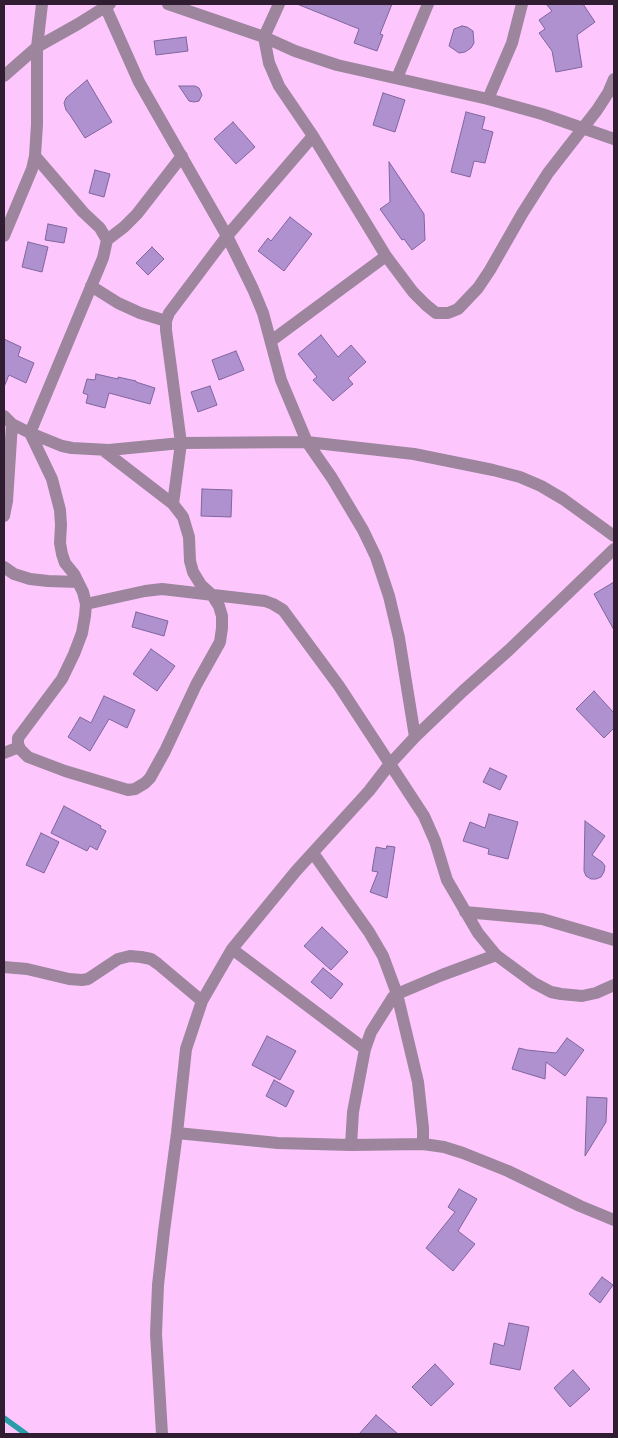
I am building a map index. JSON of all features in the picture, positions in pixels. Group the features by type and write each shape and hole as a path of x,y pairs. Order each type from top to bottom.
{"street":[{"path":"4,236 32,169 35,156 37,47 42,4"},
{"path":"168,4 264,37 295,51 337,65 488,99 542,114 614,139"},
{"path":"279,4 264,37 268,62 279,86 313,136 386,256 413,292 436,312 448,313 458,309 478,288 548,173 597,110 614,79"},
{"path":"397,78 428,4"},
{"path":"488,99 512,43 522,4"},
{"path":"4,76 37,47 108,6 139,82 227,236 257,297 281,380 307,442 332,478 363,530 376,558 389,596 399,638 414,737"},
{"path":"173,504 181,443 166,330 166,321 169,313 227,236 313,136"},
{"path":"35,156 83,212 100,228 107,240 103,258 30,433 52,479 60,510 62,554 65,563 78,582 86,604 82,632 74,654 62,679 18,738 19,746 28,757 104,784 128,790 135,789 145,783 165,752 196,685 220,642 222,616 220,606 201,585 193,572 190,561 189,538 183,517 173,504 103,450"},
{"path":"107,240 137,214 182,156"},
{"path":"270,341 386,256"},
{"path":"91,286 118,303 140,313 166,321"},
{"path":"4,516 7,501 8,420 30,433 72,448 103,450 181,443 307,442 414,454 520,477 541,486 563,499 614,536"},
{"path":"162,1434 156,1334 158,1285 186,1049 202,1001 232,949 296,871 369,791 414,737 614,549"},
{"path":"4,567 14,574 30,578 78,582"},
{"path":"86,604 162,589 265,601 283,610 339,686 424,816 435,841 447,880 478,933 496,955 534,983 551,992 582,996 614,986"},
{"path":"4,753 19,746"},
{"path":"313,853 369,932 383,956 396,994 418,1082 423,1144"},
{"path":"465,912 542,919 614,940"},
{"path":"232,949 365,1049"},
{"path":"350,1145 353,1112 365,1049 379,1017 396,994 496,955"},
{"path":"4,967 27,969 69,979 82,980 88,979 118,959 130,956 141,957 151,959 158,964 202,1001"},
{"path":"177,1133 278,1143 350,1145 423,1144 444,1147 508,1171 580,1206 614,1220"}],"building":[{"path":"297,4 392,4 380,34 383,35 377,51 354,43 359,29"},
{"path":"546,4 583,4 595,22 577,35 582,67 556,72 552,51 539,33 545,29 539,20 552,11"},
{"path":"462,26 473,31 474,43 465,52 459,53 449,46 454,29"},
{"path":"186,37 188,51 156,55 154,41"},
{"path":"87,80 112,122 85,138 66,110 64,103 66,98"},
{"path":"179,86 195,86 199,88 202,95 199,101 189,101"},
{"path":"383,93 405,100 395,132 373,125"},
{"path":"466,112 485,117 482,129 493,132 485,163 474,161 470,177 451,172"},
{"path":"233,122 255,147 236,164 214,139"},
{"path":"389,162 424,214 425,240 412,250 404,239 402,240 380,209 390,202"},
{"path":"95,170 110,174 104,197 89,193"},
{"path":"290,217 312,234 284,271 258,251 268,238 271,241"},
{"path":"48,224 67,228 64,243 45,240"},
{"path":"28,242 48,247 42,272 22,267"},
{"path":"152,247 164,259 148,275 136,263"},
{"path":"321,335 338,357 351,345 366,362 348,378 353,384 333,401 313,380 317,377 298,354"},
{"path":"4,339 21,347 18,356 34,363 26,383 9,375 4,387"},
{"path":"236,351 244,370 219,380 212,360"},
{"path":"96,374 136,381 155,388 150,404 109,393 105,408 86,403 88,395 83,393 87,379 95,380"},
{"path":"210,386 217,405 198,412 191,392"},
{"path":"202,489 232,490 231,517 201,516"},
{"path":"614,582 614,630 594,594"},
{"path":"136,612 168,621 164,636 132,627"},
{"path":"151,649 175,666 157,691 133,674"},
{"path":"594,691 614,713 614,728 604,738 576,709"},
{"path":"104,696 135,710 127,728 109,719 90,751 68,737 80,717 91,723"},
{"path":"490,768 507,776 500,790 483,782"},
{"path":"64,806 101,826 100,828 106,831 97,850 90,846 87,851 51,833"},
{"path":"489,814 518,822 508,859 488,854 489,849 463,841 470,822 485,828"},
{"path":"585,821 605,836 592,855 605,866 601,877 596,879 586,876 584,871"},
{"path":"41,833 59,842 44,873 26,865"},
{"path":"387,846 395,847 387,898 370,892 378,872 372,871 376,847 386,849"},
{"path":"322,927 348,952 331,970 304,946"},
{"path":"323,968 343,984 331,999 311,982"},
{"path":"267,1036 296,1051 280,1080 252,1065"},
{"path":"567,1038 584,1050 565,1076 546,1062 545,1079 512,1069 519,1048 556,1053"},
{"path":"274,1080 294,1091 286,1107 266,1096"},
{"path":"587,1097 607,1098 606,1122 585,1156"},
{"path":"459,1189 477,1199 458,1231 475,1244 453,1271 426,1248 455,1212 448,1207"},
{"path":"602,1277 613,1285 600,1303 589,1294"},
{"path":"509,1323 529,1327 520,1370 490,1364 494,1343 504,1346"},
{"path":"435,1364 454,1384 431,1406 412,1387"},
{"path":"573,1370 590,1389 570,1407 554,1388"},
{"path":"376,1415 398,1434 359,1434"}],"waterway":[{"path":"4,1418 26,1434"}]}
